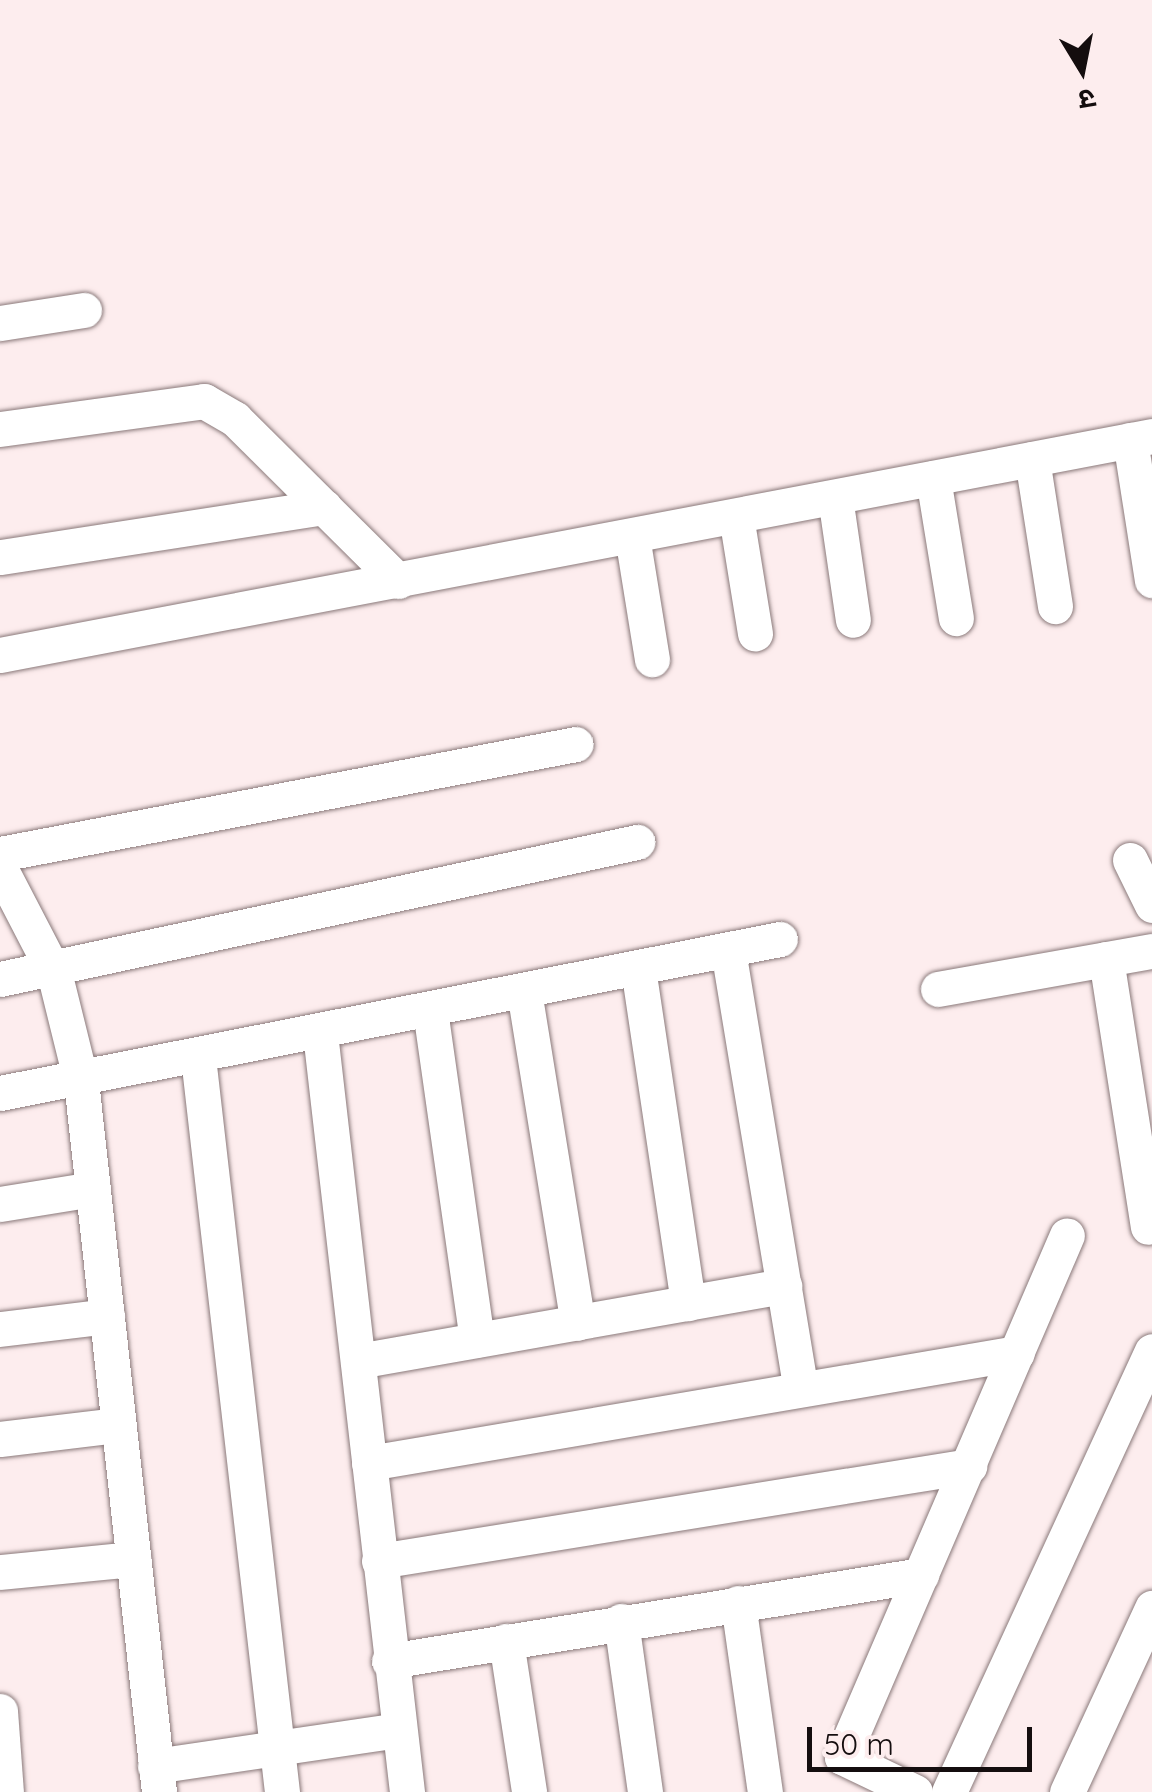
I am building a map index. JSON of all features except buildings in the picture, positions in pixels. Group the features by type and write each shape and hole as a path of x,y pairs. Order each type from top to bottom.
{"street":[{"path":"0,323 84,310"},
{"path":"0,429 204,401 235,419 324,507 413,578"},
{"path":"0,655 1141,438 1152,580"},
{"path":"1032,459 1055,606"},
{"path":"934,478 956,618"},
{"path":"834,497 853,620"},
{"path":"1,557 324,507"},
{"path":"736,516 755,632"},
{"path":"632,536 652,659"},
{"path":"0,854 576,744"},
{"path":"0,979 54,972 637,842"},
{"path":"1130,860 1152,905"},
{"path":"0,868 54,972 82,1081 157,1779 277,1748 398,1730"},
{"path":"0,1092 82,1081 780,939"},
{"path":"728,950 801,1390"},
{"path":"938,989 1152,951"},
{"path":"1106,960 1148,1227"},
{"path":"638,968 688,1303"},
{"path":"524,991 578,1322"},
{"path":"430,1010 477,1340"},
{"path":"320,1033 407,1792"},
{"path":"198,1058 282,1792"},
{"path":"0,1204 93,1189"},
{"path":"915,1792 842,1757 1066,1235"},
{"path":"358,1362 784,1286"},
{"path":"0,1329 107,1316"},
{"path":"950,1792 1152,1351"},
{"path":"370,1462 1017,1353"},
{"path":"0,1439 118,1425"},
{"path":"379,1561 969,1466"},
{"path":"0,1572 133,1559"},
{"path":"389,1661 921,1574"},
{"path":"738,1603 764,1792"},
{"path":"1067,1792 1152,1608"},
{"path":"621,1621 645,1792"},
{"path":"506,1641 529,1792"},
{"path":"0,1711 6,1792"}]}
